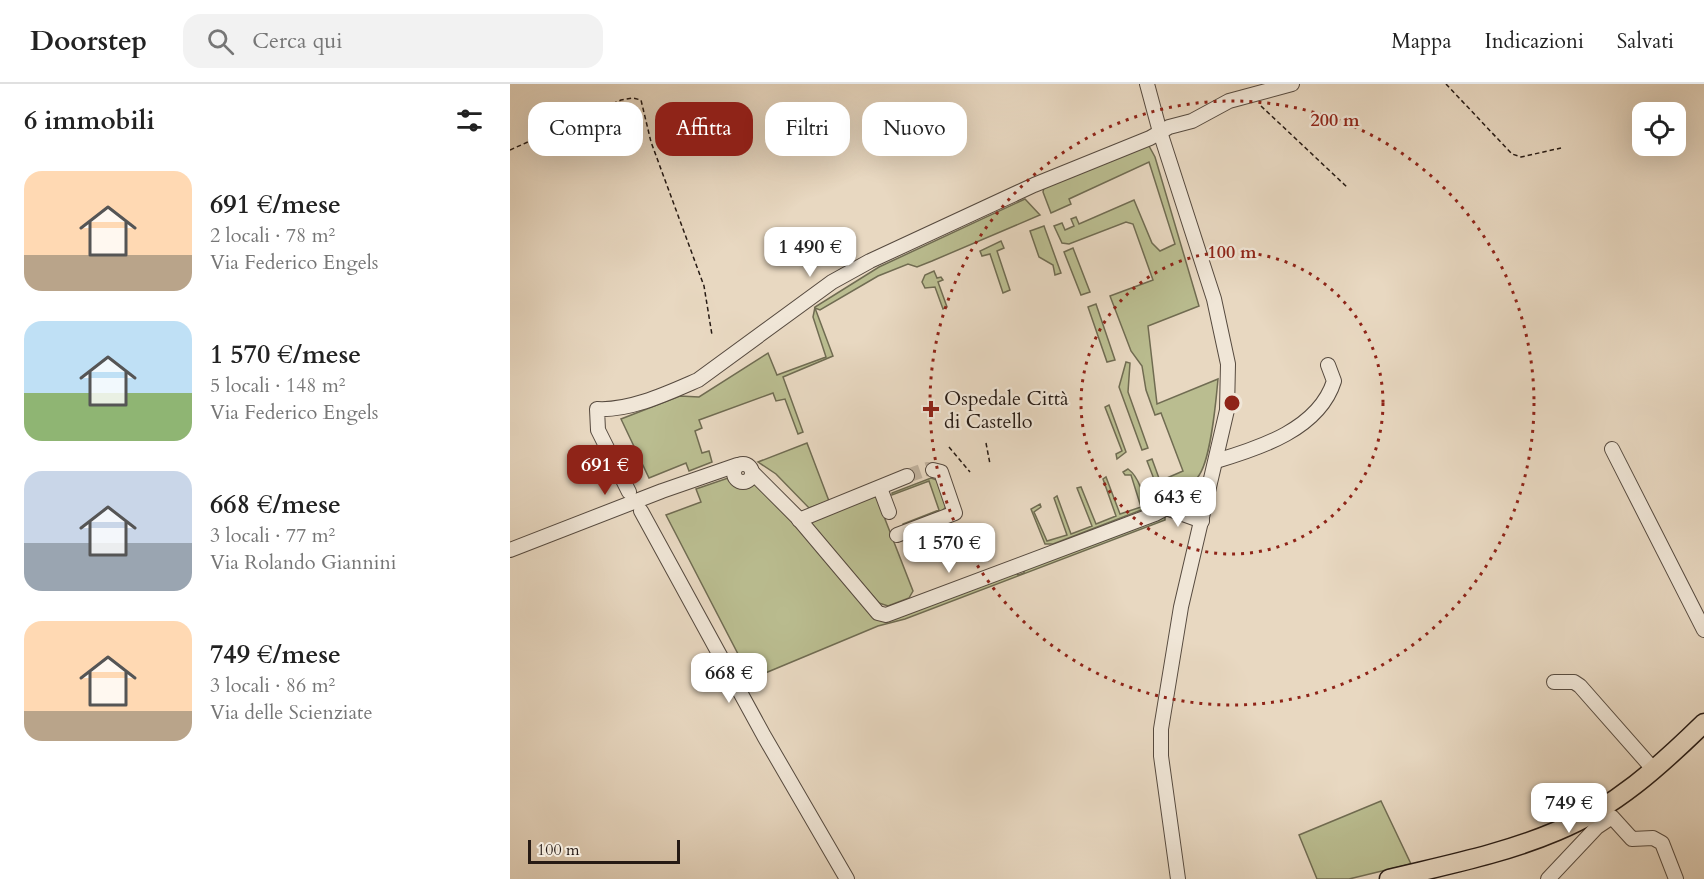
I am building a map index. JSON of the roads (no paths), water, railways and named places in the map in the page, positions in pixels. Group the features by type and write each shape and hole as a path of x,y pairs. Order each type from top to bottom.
{"main road":[{"path":"1389,879 1492,854 1558,831 1600,809 1654,770 1704,723"}],"street":[{"path":"1147,84 1160,132 1214,299 1228,364 1227,410 1181,607 1161,729 1161,756 1179,877"},
{"path":"629,492 598,430 597,409 611,410 673,391 698,380 832,282 919,236 1160,132 1192,121 1229,101 1292,84"},
{"path":"1216,461 1256,449 1299,427 1329,398 1334,381 1328,365"},
{"path":"1612,449 1704,630"},
{"path":"510,550 712,473 735,470 748,465 750,476 772,490 878,613 886,615 898,613 1189,497 1208,498"},
{"path":"897,535 955,513 941,472 933,470"},
{"path":"799,520 907,476"},
{"path":"880,488 889,512"},
{"path":"1166,508 1202,521"},
{"path":"640,511 764,736 847,879"},
{"path":"1554,682 1574,682 1580,686 1654,770"},
{"path":"1548,879 1596,827 1612,817 1632,839 1653,838 1662,843 1676,879"}],"tunnel":[{"path":"907,476 927,469 933,470"}],"place":[{"name":"Ospedale Città di Castello","path":"931,409"}]}
